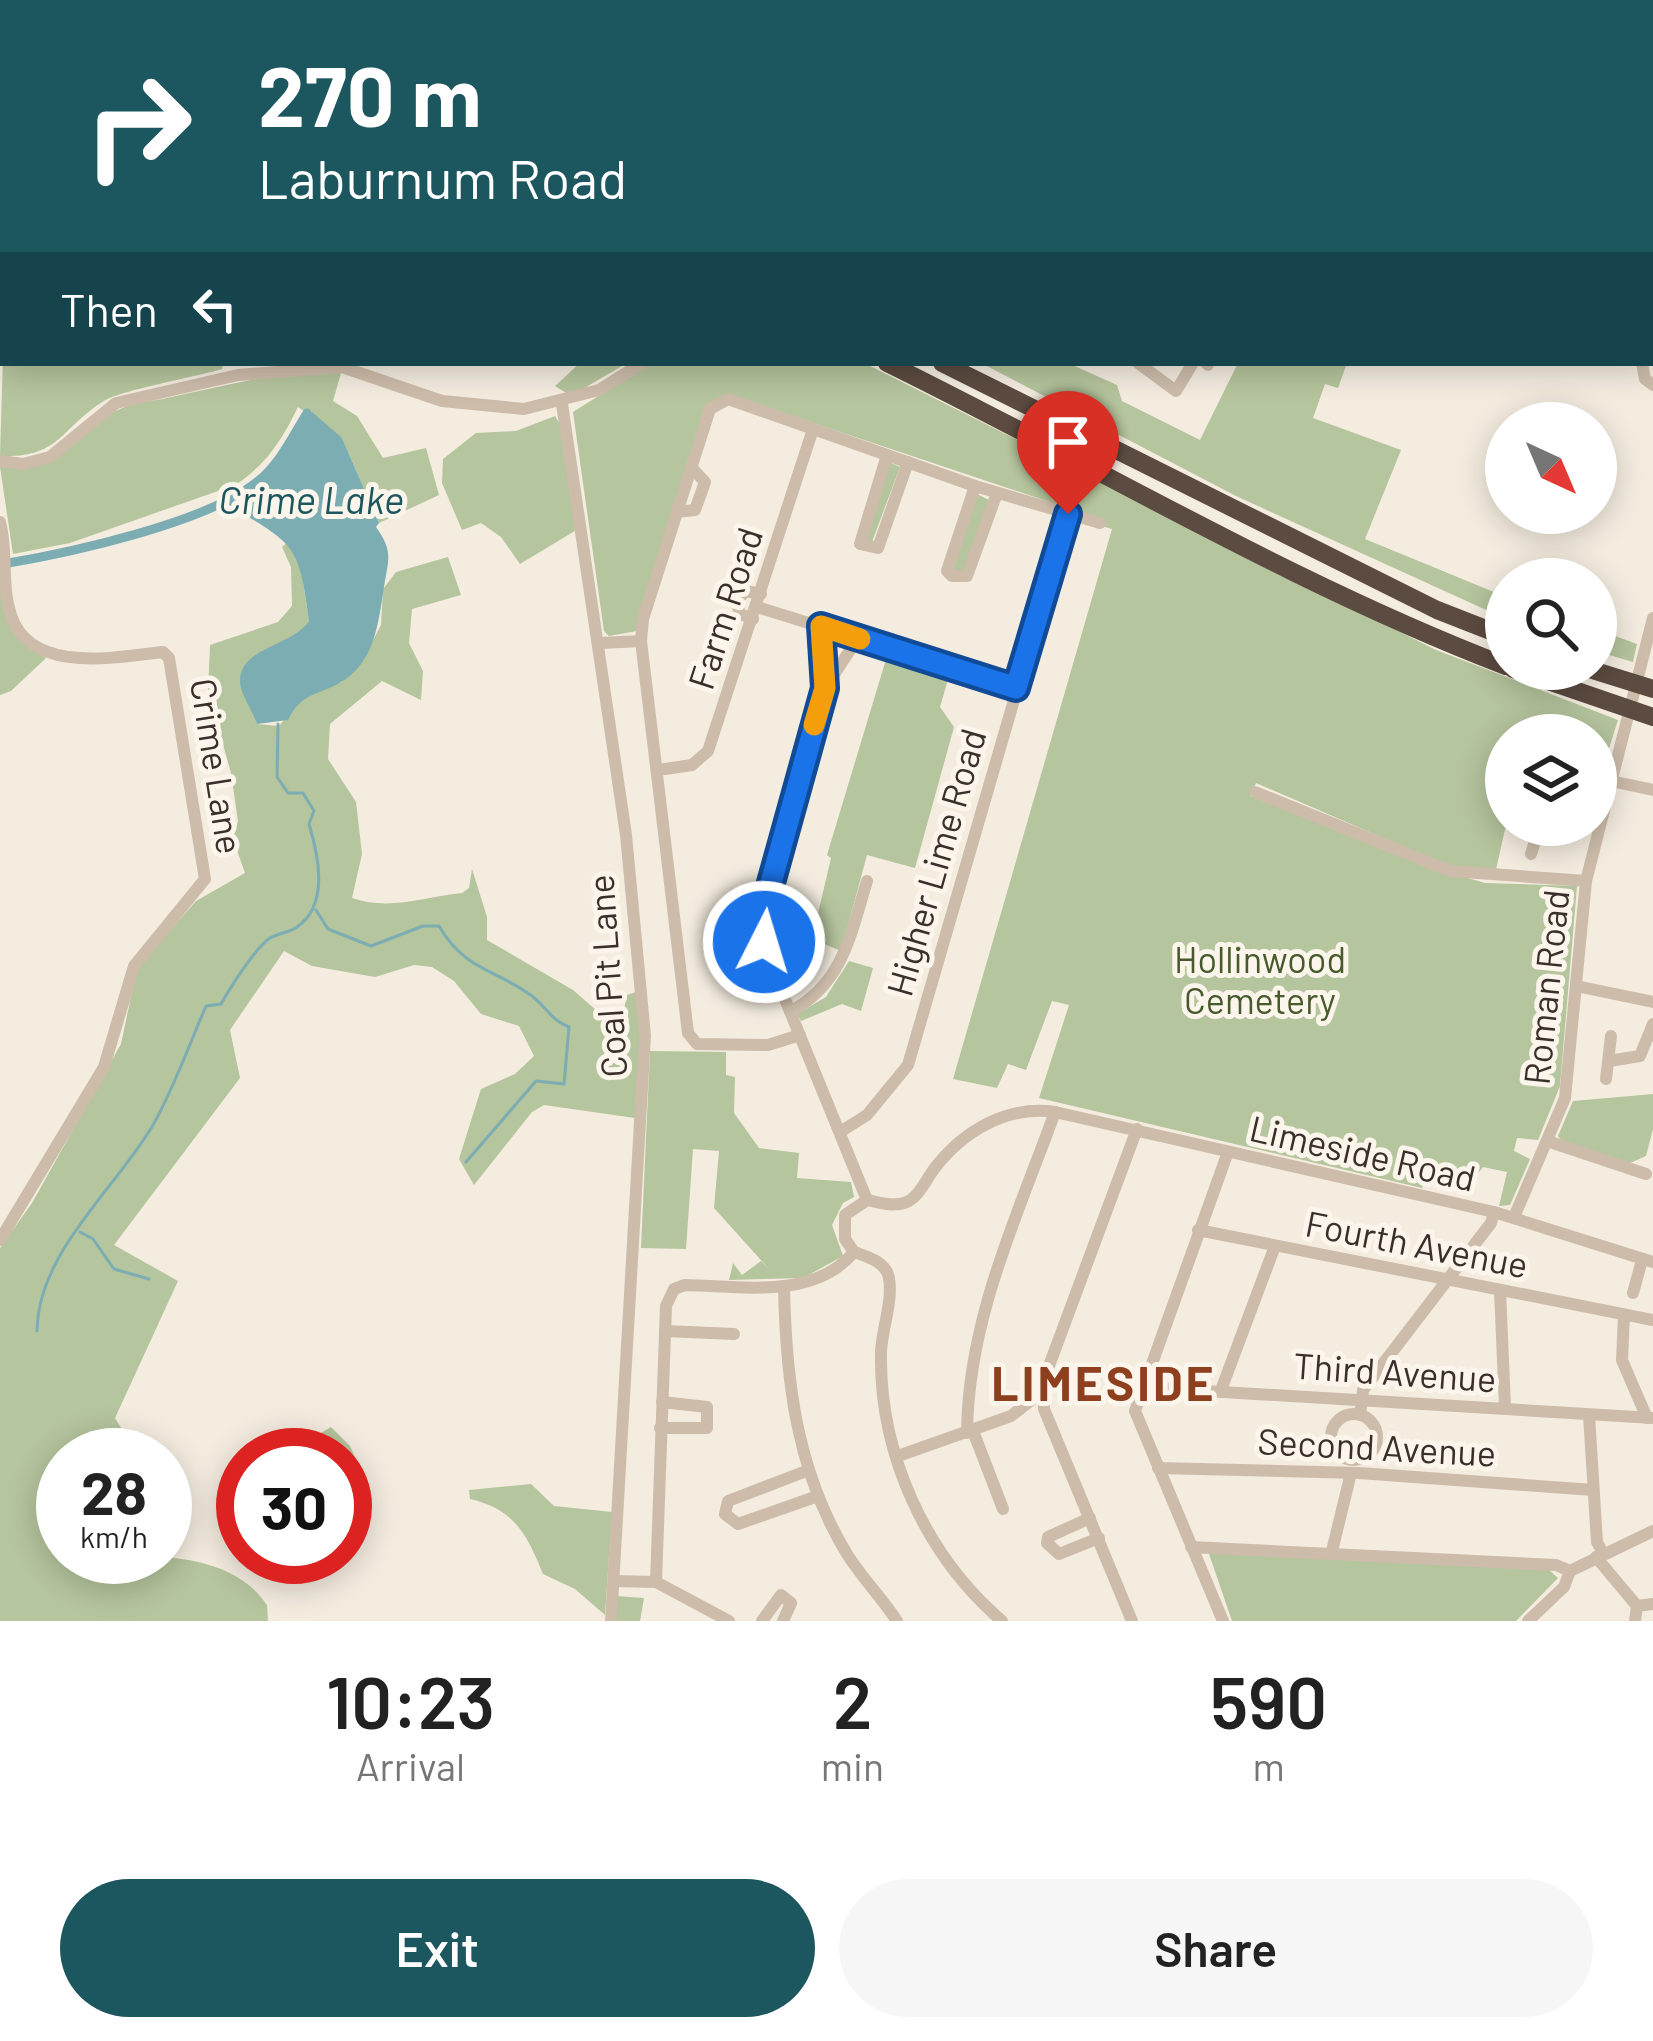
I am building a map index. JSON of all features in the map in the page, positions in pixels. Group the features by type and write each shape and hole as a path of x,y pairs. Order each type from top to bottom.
{"highway":[{"path":"893,366 1230,540 1485,658"},
{"path":"948,366 1437,610 1485,629"},
{"path":"1617,678 1653,689"},
{"path":"1574,690 1653,717"}],"street":[{"path":"0,461 44,460 116,403 238,374 300,366"},
{"path":"333,366 475,407 562,404 598,390 637,366"},
{"path":"1142,366 1180,393 1192,366"},
{"path":"800,1035 769,1046 697,1044 688,1034 641,641 643,619 710,409 722,398 1100,524"},
{"name":"Coal Pit Lane","path":"562,404 600,643 645,1036 611,1621"},
{"name":"Farm Road","path":"658,770 692,765 708,751 813,429"},
{"path":"886,455 860,544 878,548 908,462"},
{"path":"975,486 947,571 952,576 967,575 997,493"},
{"name":"Higher Lime Road","path":"840,1132 867,1115 908,1065 1068,514"},
{"name":"Crime Lane","path":"0,522 11,619 28,640 82,660 163,652 169,658 206,879 134,966 104,1066 0,1240"},
{"path":"757,606 1016,688"},
{"name":"Roman Road","path":"1617,756 1653,617"},
{"path":"821,626 825,688"},
{"path":"858,638 825,688 764,908 769,960 867,1200 845,1215 845,1240 854,1252 881,1264 889,1276 881,1351 885,1400 898,1456 927,1534 959,1578 1002,1621"},
{"path":"600,643 641,641"},
{"path":"1617,782 1653,790"},
{"path":"1255,792 1450,871 1586,881"},
{"path":"1531,854 1536,846"},
{"name":"Roman Road","path":"1514,1217 1565,1098 1593,846"},
{"path":"791,1011 808,1003 843,963 867,881"},
{"path":"1576,986 1653,1002"},
{"path":"1609,1061 1640,1056 1649,1044 1653,1024"},
{"path":"1606,1078 1611,1036"},
{"name":"Limeside Road","path":"867,1200 908,1202 944,1156 991,1121 1034,1108 1494,1212 1647,1261"},
{"path":"1003,1509 970,1432 968,1382 984,1306 1055,1112"},
{"path":"1132,1621 1044,1409 1043,1391 1137,1129"},
{"path":"1547,1142 1646,1174"},
{"path":"1223,1621 1135,1411 1228,1152"},
{"path":"1353,1469 1333,1446 1331,1432 1354,1415 1363,1390 1449,1280 1494,1212"},
{"name":"Fourth Avenue","path":"1198,1230 1653,1320"},
{"path":"1221,1390 1275,1246"},
{"path":"656,1582 666,1306 674,1289 685,1285 784,1288 827,1274 854,1252"},
{"path":"1633,1293 1647,1261"},
{"path":"784,1288 790,1399 809,1470 848,1555 897,1621"},
{"path":"1500,1290 1505,1407"},
{"path":"1624,1316 1622,1360 1650,1418"},
{"path":"665,1331 734,1334"},
{"name":"Third Avenue","path":"1140,1387 1650,1418"},
{"path":"898,1456 1011,1416 1043,1391"},
{"path":"1332,1551 1353,1469 1373,1449 1377,1436 1372,1423 1354,1415 1347,1398"},
{"path":"660,1428 706,1428 707,1407 662,1402"},
{"path":"1589,1415 1600,1555 1636,1613 1653,1604"},
{"name":"Second Avenue","path":"1158,1468 1353,1469 1593,1490"},
{"path":"809,1470 728,1501 725,1514 738,1524 818,1496"},
{"path":"1090,1518 1048,1537 1048,1543 1059,1554 1099,1538"},
{"path":"1528,1621 1564,1587 1570,1571 1653,1531"},
{"path":"1191,1546 1556,1565 1570,1571"},
{"path":"614,1581 656,1582 729,1621"},
{"path":"762,1621 781,1594 791,1603 783,1621"}],"green space":[{"path":"3,366 222,366 113,397 48,447 0,456"},
{"path":"577,366 622,366 571,396 555,386"},
{"name":"Hollinwood Cemetery","path":"646,366 870,366 1436,650 1485,669 1485,690 1540,690 1602,714 1485,714 1485,846 1501,846 1495,874 1455,869 1256,783 1250,796 1485,883 1577,886 1560,1086 1538,1140 1517,1138 1514,1151 1530,1159 1510,1205 1499,1206 1507,1172 1483,1167 1476,1176 1428,1169 1422,1188 1039,1098 1069,1005 1052,1001 1026,1070 1008,1064 997,1088 953,1079 1112,529 1102,526 1103,520 727,394 707,408 637,631 609,636 604,631 573,412"},
{"path":"987,366 1075,366 1117,385 1122,401 1200,440 1237,366 1346,366 1338,388 1325,384 1313,418 1401,450 1365,539 1485,588 1485,609 1236,496"},
{"path":"315,369 341,373 333,401 357,416 383,458 426,448 439,495 379,523 342,438 298,407 272,451 235,485 70,543 13,554 0,467 27,466 61,454 95,424 130,405"},
{"path":"555,416 562,428 578,529 520,564 501,537 481,523 462,530 442,483 443,459 476,433 516,431"},
{"path":"889,462 900,467 872,542 866,540"},
{"path":"977,494 989,500 964,571 953,570"},
{"path":"288,542 299,555 309,621 297,638 281,642 252,703 257,724 279,726 306,694 342,682 363,659 381,625 383,589 396,572 448,557 461,595 412,609 409,643 423,671 421,700 382,681 330,724 328,759 356,802 362,854 352,898 393,903 462,893 469,888 472,869 487,917 487,940 573,990 605,1018 623,1014 627,995 636,992 642,1039 635,1118 544,1105 532,1112 474,1185 459,1159 481,1089 515,1074 534,1056 519,1026 481,1014 454,981 432,967 414,965 375,977 312,966 284,951 230,1030 240,1078 114,1245 178,1281 115,1418 121,1428 36,1428 36,1584 192,1584 192,1561 216,1568 216,1584 249,1585 267,1605 268,1621 0,1621 0,1248 32,1203 121,1044 137,968 196,901 245,873 233,839 238,821 231,773 208,691 210,645 278,622 292,606 291,567 282,547"},
{"path":"0,568 3,597 15,631 46,658 11,691 0,695"},
{"path":"1617,637 1637,644 1633,662 1617,657"},
{"path":"887,656 949,676 940,707 954,727 915,868 867,855 841,951 812,939 831,858 827,855"},
{"path":"849,961 873,968 861,1011 842,1004 801,1021 797,1014 826,997"},
{"path":"650,1051 726,1052 726,1075 735,1077 734,1113 759,1148 799,1153 797,1178 851,1182 854,1197 843,1203 832,1225 843,1256 803,1278 729,1280 733,1263 742,1275 761,1261 769,1269 714,1208 719,1151 693,1149 686,1249 641,1248"},
{"path":"1653,1094 1653,1129 1646,1156 1630,1163 1562,1142 1558,1136 1573,1101"},
{"path":"531,1484 554,1506 612,1512 605,1615 575,1589 543,1574 524,1535 508,1517 470,1499 469,1490"},
{"path":"1207,1548 1549,1570 1558,1578 1516,1621 1232,1621"},
{"path":"617,1596 644,1598 640,1621 615,1621"}],"water":[{"name":"Crime Lake","path":"312,412 342,438 379,523 376,527 388,556 379,615 373,642 350,676 303,700 288,720 257,724 242,690 243,669 309,621 301,574 289,547 226,503 262,479"}],"waterway":[{"path":"3,564 136,534 235,496 273,467 307,413"},
{"path":"37,1331 41,1302 64,1248 153,1125 206,1006 221,1004 264,943 297,927 314,906 319,880 309,824 314,811 303,793 288,793 277,777 278,724"},
{"path":"316,910 328,929 371,946 423,926 439,926 470,961 519,987 569,1027 564,1084 536,1081 466,1162"},
{"path":"80,1232 93,1239 114,1269 149,1279"}],"slow traffic":[{"path":"814,725 825,688 821,626 860,639"}],"district":[{"name":"LIMESIDE","path":"1104,1382"}],"route":[{"path":"764,942 764,908 825,688 821,626 1016,688 1068,514"}]}
